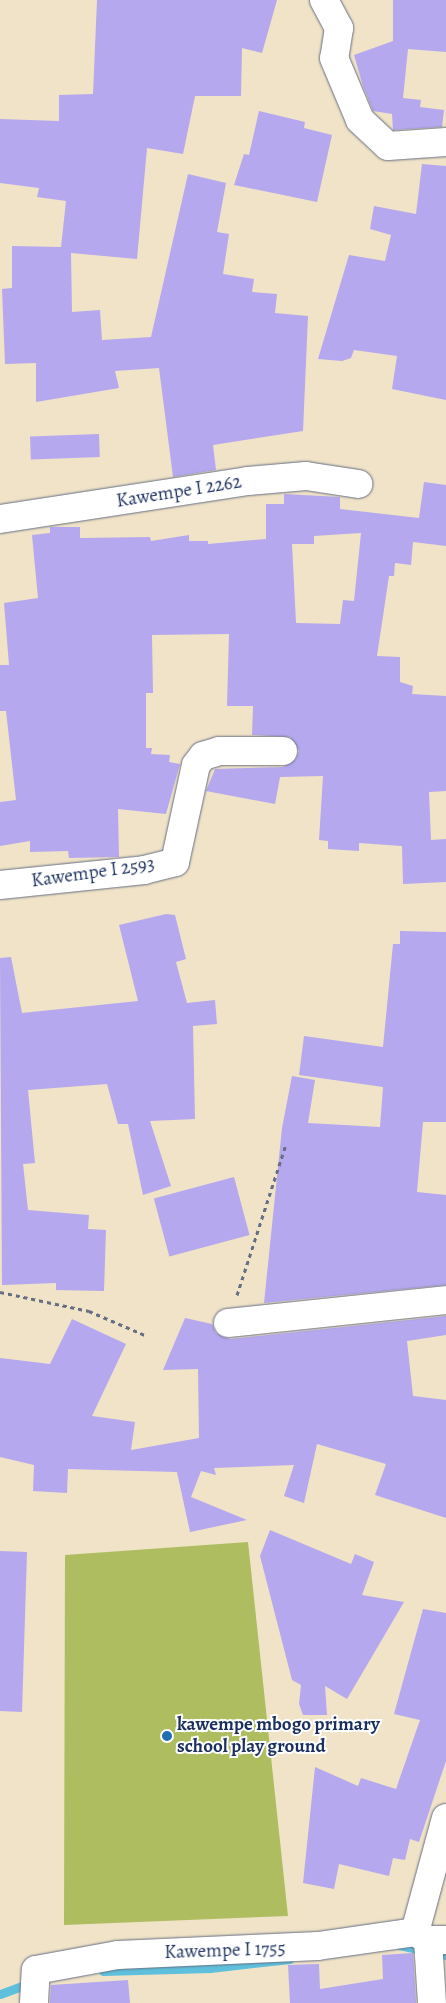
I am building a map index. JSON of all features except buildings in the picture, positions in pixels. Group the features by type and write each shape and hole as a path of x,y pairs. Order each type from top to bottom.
{"street":[{"path":"324,0 339,28 334,58 347,94 369,132 388,146 446,142"},
{"name":"Kawempe I 2262","path":"0,519 248,481 306,476 358,484"},
{"name":"Kawempe I 2593","path":"0,885 144,870 175,862 196,765 203,756 219,751 283,751"},
{"path":"228,1323 446,1300"},
{"path":"432,2003 430,1937 446,1818"},
{"name":"Kawempe I 1755","path":"34,2003 36,1970 118,1955 318,1946 430,1937"}],"path":[{"path":"228,1323 286,1144"},
{"path":"0,1292 89,1311 146,1335"}],"green space":[{"name":"kawempe mbogo primary school play ground","path":"248,1542 288,1916 64,1925 65,1555"}],"waterway":[{"path":"399,1945 446,1955"},
{"path":"103,1971 210,1968 289,1959"},
{"path":"0,1994 30,1983"}],"place":[{"name":"kawempe mbogo primary school play ground","path":"167,1736"}]}
